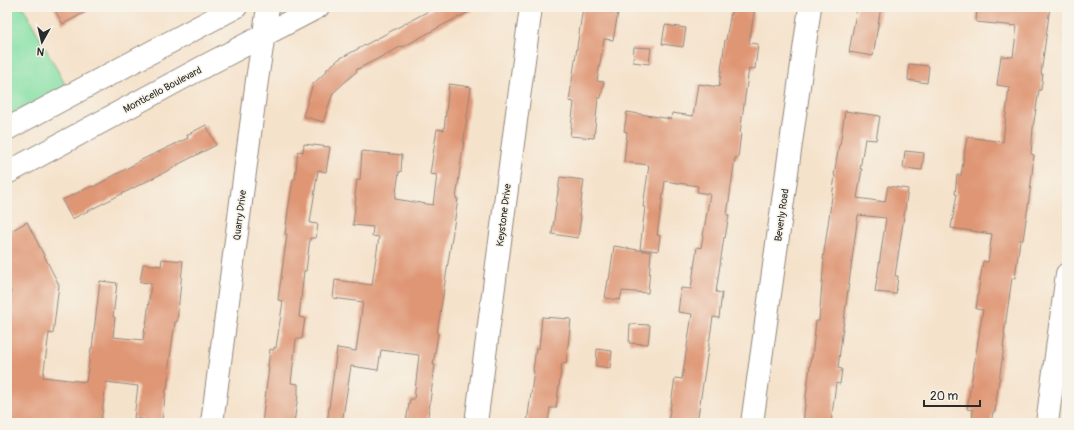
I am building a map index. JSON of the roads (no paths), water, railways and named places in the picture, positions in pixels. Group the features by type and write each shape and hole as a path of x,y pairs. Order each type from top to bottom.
{"street":[{"path":"7,129 236,7"},
{"name":"Quarry Drive","path":"212,423 268,7"},
{"name":"Monticello Boulevard","path":"7,173 318,7"},
{"name":"Keystone Drive","path":"476,423 531,7"},
{"name":"Beverly Road","path":"752,423 810,7"},
{"path":"1047,423 1067,274"}]}
